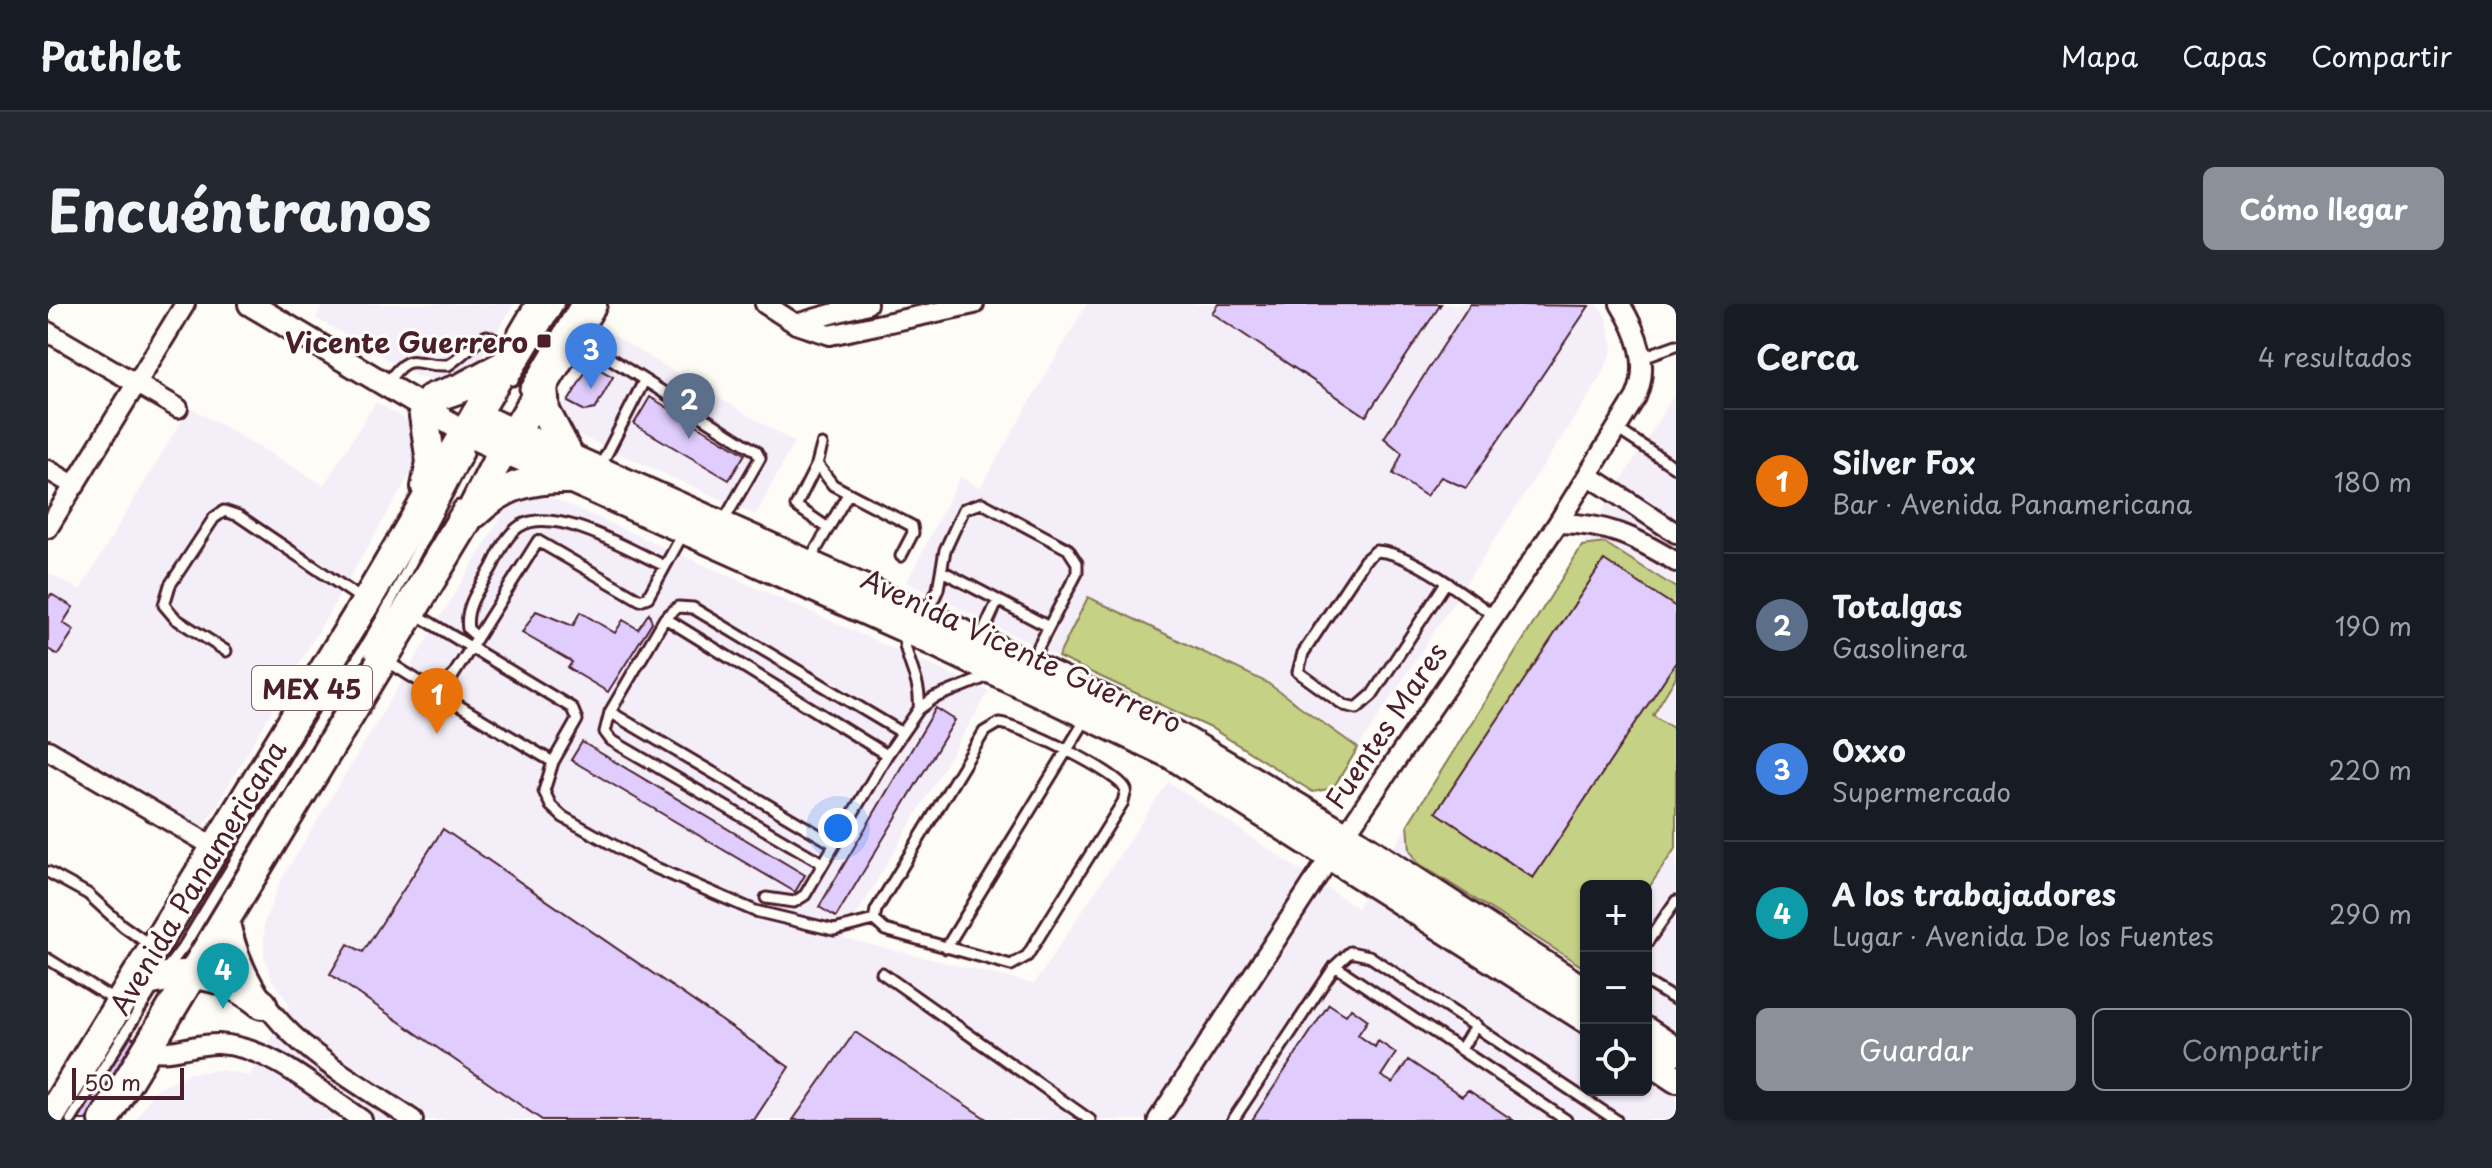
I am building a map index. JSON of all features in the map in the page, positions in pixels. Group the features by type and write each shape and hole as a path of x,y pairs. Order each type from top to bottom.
{"main road":[{"name":"Avenida Panamericana","path":"107,1114 146,1050 175,978 208,914 383,659 411,612 464,512 493,428 511,357 541,304"},
{"name":"Avenida Panamericana","path":"208,914 214,847 366,602 423,503 532,390 574,336 592,304"},
{"path":"423,503 431,462 411,396 461,388 511,357"},
{"path":"464,512 510,487 568,468 545,411 532,390"},
{"name":"Avenida Vicente Guerrero","path":"493,428 684,532 914,622 979,641 1195,744 1580,1015"},
{"name":"Avenida Vicente Guerrero","path":"568,468 598,470 808,563 997,671 1089,713 1338,845 1580,988"},
{"name":"Avenida Panamericana","path":"58,1117 79,1070 153,947 208,914"},
{"path":"125,995 175,978 213,975 262,1004"},
{"path":"1652,1035 1676,1051"},
{"path":"1652,1063 1676,1079"}],"street":[{"path":"48,528 185,304"},
{"name":"Avenida Vicente Guerrero","path":"250,304 411,396 493,428"},
{"path":"765,304 815,332 843,334 974,304"},
{"path":"1620,304 1631,322 1643,357"},
{"path":"796,324 862,305"},
{"path":"48,332 178,408"},
{"name":"Fuentes Mares","path":"1158,1120 1338,845 1558,523 1641,385 1643,357"},
{"path":"48,470 75,486"},
{"path":"1588,475 1676,533"},
{"path":"1558,523 1590,524 1621,531 1676,562"},
{"path":"48,750 214,847"},
{"path":"208,914 262,1004 315,1054 413,1120"},
{"path":"146,1050 166,1054 195,1046 221,1044 255,1052 285,1068 362,1120"}],"lane":[{"path":"503,396 559,304"},
{"path":"532,390 575,304"},
{"path":"411,396 402,363 411,359 448,365 487,336 511,357"},
{"path":"574,336 743,441 760,458 721,525"},
{"path":"1643,357 1676,345"},
{"path":"598,470 644,381"},
{"path":"470,489 493,428"},
{"path":"208,914 493,428"},
{"path":"1617,429 1676,468"},
{"path":"822,445 817,464 796,506 828,528"},
{"path":"817,464 833,485 910,523 913,533 901,556"},
{"path":"808,563 848,494"},
{"path":"919,709 919,680 903,647 914,622 938,589 945,550 964,509 970,504 982,503 1068,549 1074,556 1077,573 1029,664"},
{"path":"226,651 176,619 164,605 170,585 214,518 224,511 239,516 366,602"},
{"path":"208,914 464,512"},
{"path":"477,637 468,629 470,605 508,537 519,526 534,521 578,527 665,566"},
{"path":"441,695 538,541 534,521"},
{"path":"538,541 640,600 648,597 684,532"},
{"path":"1445,584 1372,695 1357,708 1344,705 1298,672 1303,653 1370,554 1376,551 1391,553 1445,584 1493,615"},
{"path":"942,571 1047,626"},
{"path":"979,641 998,600"},
{"path":"822,863 611,740 605,732 610,712 665,618 678,607 693,608 901,732"},
{"path":"411,612 577,713 577,720 553,762 544,791 551,806 563,817 649,865 741,906 824,929 844,929 874,920"},
{"path":"665,618 887,755"},
{"path":"383,659 553,762"},
{"path":"766,898 794,902 805,895 901,732 919,709 934,698 980,682 997,671"},
{"path":"610,712 834,844"},
{"path":"946,948 1089,713"},
{"path":"1004,723 1068,752 1123,783 1126,794 1119,809 1021,962 1011,965 994,963 885,930 874,920 876,910 988,727 1004,723"},
{"path":"48,872 88,894 153,947"},
{"path":"1652,936 1676,902"},
{"path":"1233,1120 1335,966 1346,954 1362,953 1476,1025 1616,1120"},
{"path":"48,959 125,995"},
{"path":"1335,966 1566,1120"},
{"path":"882,973 1084,1118"},
{"path":"58,1117 175,978"},
{"path":"1652,986 1676,1000"},
{"path":"1461,1049 1476,1025"}],"shaded area":[{"path":"324,304 514,304 478,362 461,375 439,381 416,376 316,318"},
{"path":"1087,304 1597,304 1606,317 1613,349 1599,380 1358,748 1266,682 1088,597 1058,657 907,582 960,477 980,488"},
{"path":"607,332 794,442 756,515 576,434 564,422 564,403"},
{"path":"1676,392 1676,1120 136,1120 155,1090 189,1073 222,1070 249,1076 290,1005 272,980 264,955 264,924 280,882 503,514 516,504 541,497 555,499 989,691 843,938 1034,984 1168,782 1357,908"},
{"path":"376,402 406,420 413,429 418,457 416,464 204,827 48,735 48,573 80,590 190,407 324,485"}],"green space":[{"path":"1605,543 1676,588 1676,677 1653,715 1676,730 1676,847 1652,883 1652,880 1580,880 1580,965 1418,863 1410,850 1408,824 1582,546"},
{"path":"1088,597 1266,682 1358,748 1333,788 1313,792 1211,728 1058,657"}],"building":[{"name":"Vicente Guerrero","path":"562,304 571,304 524,382 518,378"},
{"path":"1218,304 1441,304 1366,416 1212,313"},
{"path":"1470,304 1589,306 1466,488 1441,477 1426,496 1393,474 1402,453 1384,438"},
{"path":"590,364 613,377 595,409 585,411 568,402"},
{"path":"650,397 745,454 729,480 634,424"},
{"path":"1604,560 1676,607 1676,662 1533,878 1436,812"},
{"path":"51,594 73,607 63,623 74,630 58,655 48,649 48,599"},
{"path":"536,611 573,626 580,612 615,633 623,620 638,629 649,613 652,622 608,692 568,668 572,662 522,633"},
{"path":"936,708 955,720 836,917 819,907"},
{"path":"582,742 805,875 795,892 571,760"},
{"path":"443,829 789,1067 754,1120 542,1120 330,974 348,944 363,952"},
{"path":"1329,1004 1346,1015 1351,1008 1368,1020 1358,1035 1375,1047 1378,1041 1396,1053 1381,1076 1393,1083 1408,1060 1462,1096 1468,1090 1513,1120 1252,1120"},
{"path":"855,1032 988,1120 793,1120"},
{"path":"127,1035 135,1039 86,1120 75,1120"}],"place":[{"name":"Vicente Guerrero","path":"544,341"},
{"name":"Oxxo","path":"591,389"},
{"name":"Totalgas","path":"689,439"},
{"name":"Silver Fox","path":"437,734"},
{"name":"A los trabajadores","path":"223,1009"}]}
